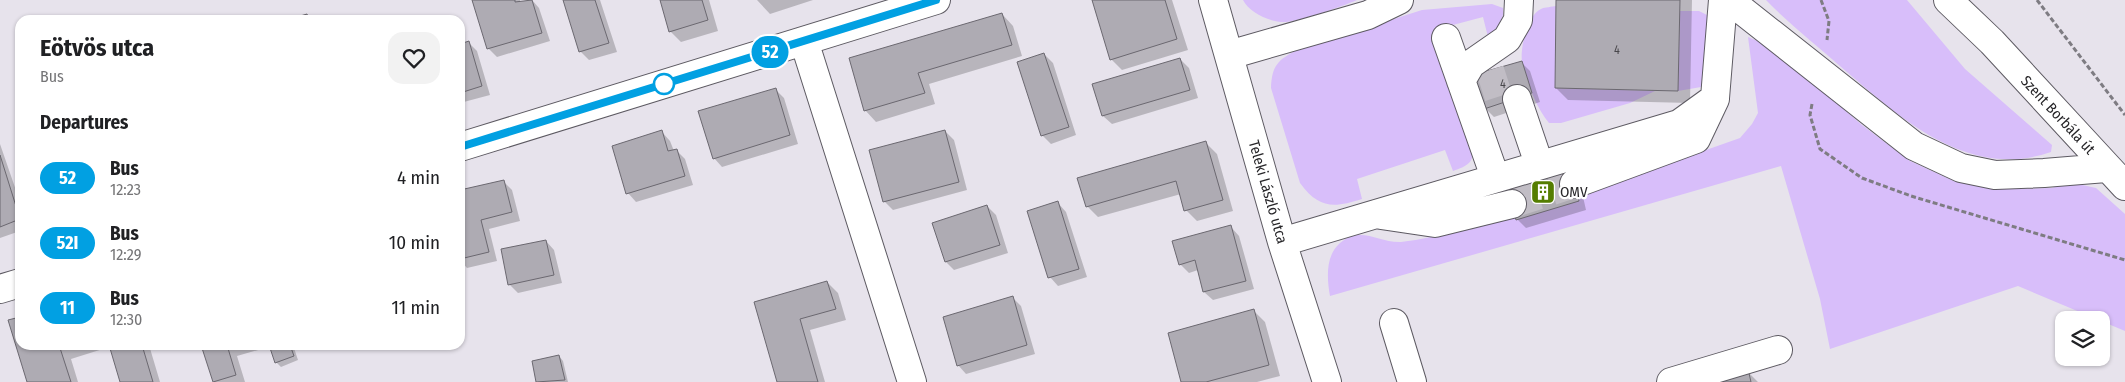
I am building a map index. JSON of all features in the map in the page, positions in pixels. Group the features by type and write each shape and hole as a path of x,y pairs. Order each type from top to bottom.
{"street":[{"path":"465,145 936,0"},
{"name":"Teleki László utca","path":"1213,0 1282,242 1327,382"},
{"path":"1228,55 1368,15 1399,0"},
{"path":"1461,81 1471,64 1498,57 1518,20 1519,0"},
{"path":"1574,184 1696,139 1715,98 1723,0"},
{"path":"1729,0 1914,146 1961,168 1995,175 2044,173 2116,177"},
{"name":"Szent Borbála út","path":"1948,0 1992,42 2116,177"},
{"name":"Szent Borbála út","path":"1964,0 1992,42"},
{"path":"1446,38 1495,177"},
{"path":"804,41 912,382"},
{"path":"1282,242 1530,166 1679,124 1715,98"},
{"path":"1509,102 1530,166"},
{"path":"1374,214 1435,223 1512,204"},
{"path":"0,290 15,285"},
{"path":"1394,323 1412,382"},
{"path":"1671,382 1778,350"}],"path":[{"path":"2037,0 2125,115"}],"shaded area":[{"path":"1243,0 1357,0 1302,19 1280,22 1256,13"},
{"path":"1766,0 1907,0 1965,69 2052,145 2051,152 2020,159 1991,158 1963,151 1936,139 1886,105 1793,26"},
{"path":"1492,4 1503,8 1503,15 1495,34 1488,37 1483,17 1434,30 1472,142 1473,154 1468,164 1453,171 1445,150 1357,179 1362,199 1343,204 1335,205 1321,202 1307,192 1300,183 1271,88 1277,64 1297,50 1422,10"},
{"path":"1556,6 1555,88 1655,91 1630,103 1561,123 1549,123 1532,94 1524,70 1522,56 1525,33 1536,12 1544,8"},
{"path":"1680,11 1699,11 1707,15 1704,81 1701,87 1678,91"},
{"path":"1748,37 1772,47 1862,125 1910,161 1956,182 2004,189 2052,188 2069,182 2096,188 2125,214 2125,331 2110,325 2110,311 2077,311 2018,286 1830,349 1820,299 1781,166 1330,296 1328,282 1329,261 1335,248 1340,243 1355,235 1401,242 1431,237 1509,216 1587,192 1740,138 1752,124 1758,113"}],"building":[{"path":"472,0 515,0 515,2 532,0 542,33 487,49"},
{"path":"563,0 595,0 609,43 579,52"},
{"path":"660,0 702,0 708,20 669,32"},
{"path":"1092,0 1165,0 1177,39 1110,60"},
{"path":"1556,0 1680,0 1678,91 1555,88"},
{"path":"1002,13 1012,45 918,73 925,93 864,111 849,58"},
{"path":"469,41 482,86 465,91 465,42"},
{"path":"1044,53 1069,127 1041,136 1017,62"},
{"path":"1180,58 1190,90 1102,116 1092,84"},
{"path":"1522,61 1532,93 1484,109 1473,75"},
{"path":"776,88 790,135 713,159 698,111"},
{"path":"662,130 668,151 677,149 685,176 626,194 612,146"},
{"path":"945,130 959,182 883,202 869,150"},
{"path":"1206,141 1223,200 1184,211 1176,181 1086,207 1077,178"},
{"path":"0,155 15,203 15,221 0,227"},
{"name":"OMV","path":"1571,169 1579,201 1516,220 1508,188"},
{"path":"504,180 512,212 481,220 489,252 465,258 465,189"},
{"path":"1058,201 1079,269 1048,278 1027,211"},
{"path":"987,205 1000,245 945,262 932,223"},
{"path":"1231,225 1246,281 1203,292 1195,260 1179,265 1172,241"},
{"path":"546,240 554,275 508,285 501,249"},
{"path":"827,281 836,309 800,319 818,382 777,382 754,302"},
{"path":"1013,296 1027,345 957,366 943,317"},
{"path":"1254,309 1269,365 1206,382 1181,382 1168,333"},
{"path":"15,318 15,343 8,320"},
{"path":"17,350 61,350 71,382 27,382"},
{"path":"110,350 143,350 153,382 120,382"},
{"path":"203,350 228,350 236,375 213,382"},
{"path":"271,350 292,350 294,356 275,363"},
{"path":"559,355 565,380 536,382 532,361"},
{"path":"1748,369 1751,382 1705,382"}],"tunnel":[{"path":"1490,70 1501,104"},
{"path":"1512,204 1574,184"}],"bus line":[{"name":"52","path":"465,145 936,0"}],"place":[{"name":"OMV","path":"1543,192"}]}
